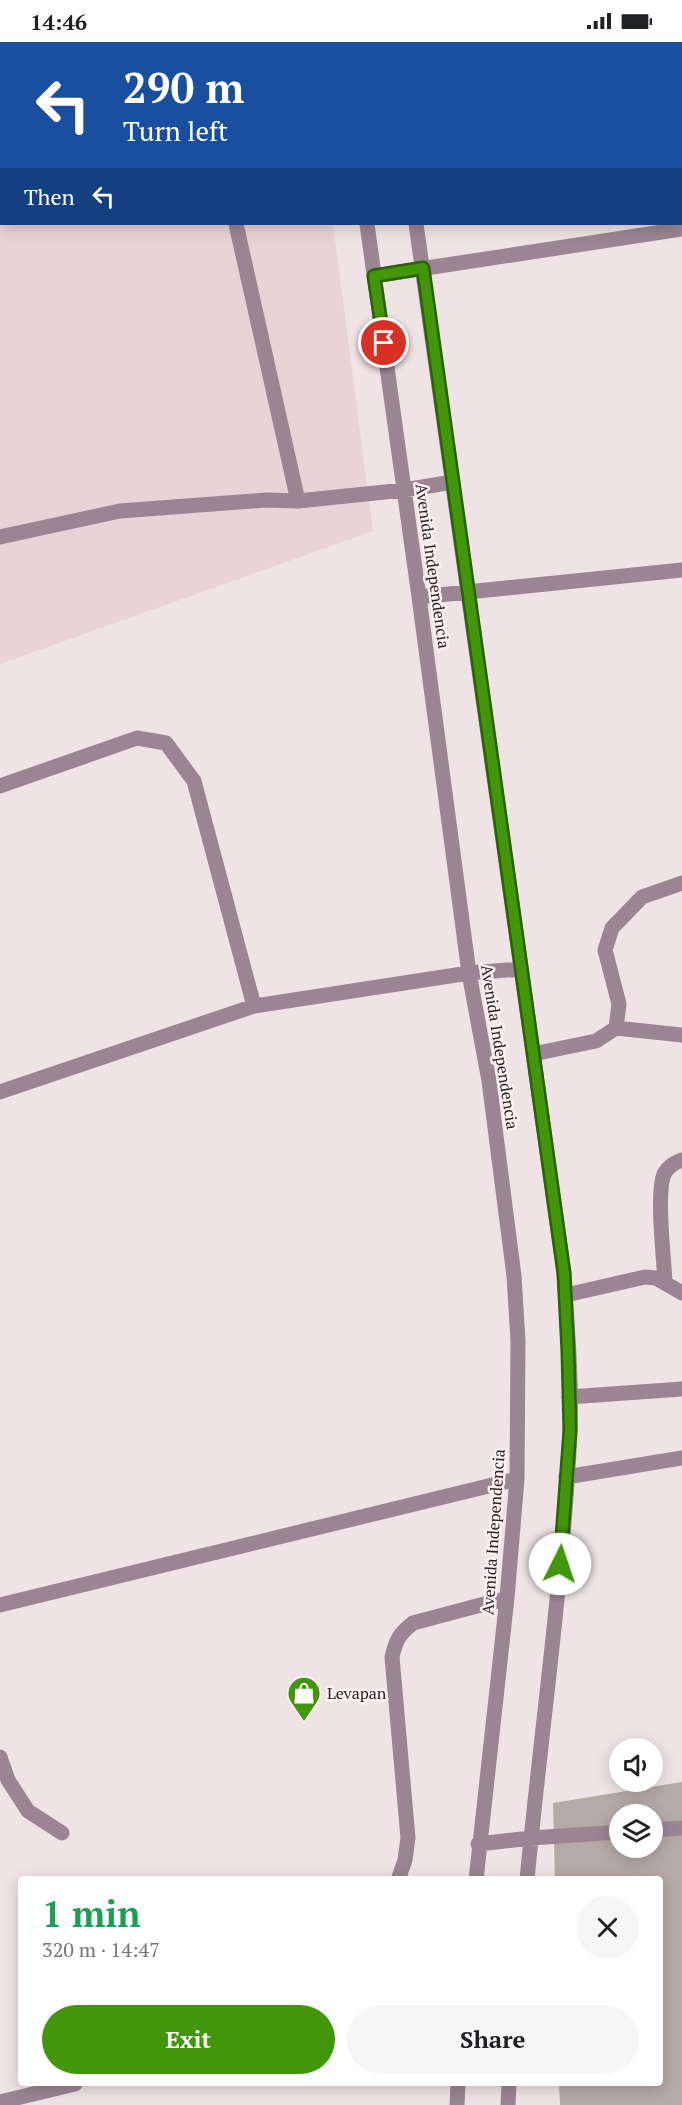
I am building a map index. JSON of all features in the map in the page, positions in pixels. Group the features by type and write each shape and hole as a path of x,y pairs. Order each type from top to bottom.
{"street":[{"path":"236,225 298,501"},
{"name":"Avenida Independencia","path":"367,225 469,973 489,1082 514,1276 518,1341 517,1479 507,1598 476,1876"},
{"name":"Avenida Independencia","path":"416,225 566,1295 570,1430 558,1586 527,1876"},
{"path":"374,276 682,229"},
{"path":"0,537 120,511 266,500 298,501 404,490 453,482"},
{"path":"419,597 682,570"},
{"path":"0,786 137,738 166,743 194,781 254,1006"},
{"path":"615,1028 619,1004 605,950 612,928 642,897 682,884"},
{"path":"0,1092 254,1006 469,973 521,969"},
{"path":"533,1054 596,1041 615,1028 682,1035"},
{"path":"665,1282 660,1198 663,1176 668,1168 682,1160"},
{"path":"566,1295 645,1277 656,1278 682,1293"},
{"path":"569,1397 682,1389"},
{"path":"566,1477 682,1458"},
{"path":"0,1605 517,1479"},
{"path":"399,1876 405,1860 408,1838 392,1657 395,1641 413,1623 507,1598"},
{"path":"0,1757 8,1780 28,1811 62,1833"},
{"path":"663,1829 682,1828"},
{"path":"478,1844 609,1833"},
{"path":"0,2102 67,2086"},
{"path":"457,2105 458,2086"},
{"path":"508,2105 509,2086"}],"shaded area":[{"path":"0,225 333,225 373,531 0,664"}],"building":[{"path":"682,1782 682,2105 560,2105 559,2086 663,2086 663,1876 555,1876 553,1803 621,1792 663,1792 663,1785"}],"place":[{"name":"Levapan","path":"304,1722"}],"route":[{"path":"384,343 374,276 423,268 470,616 564,1273 570,1430 560,1564"}]}
